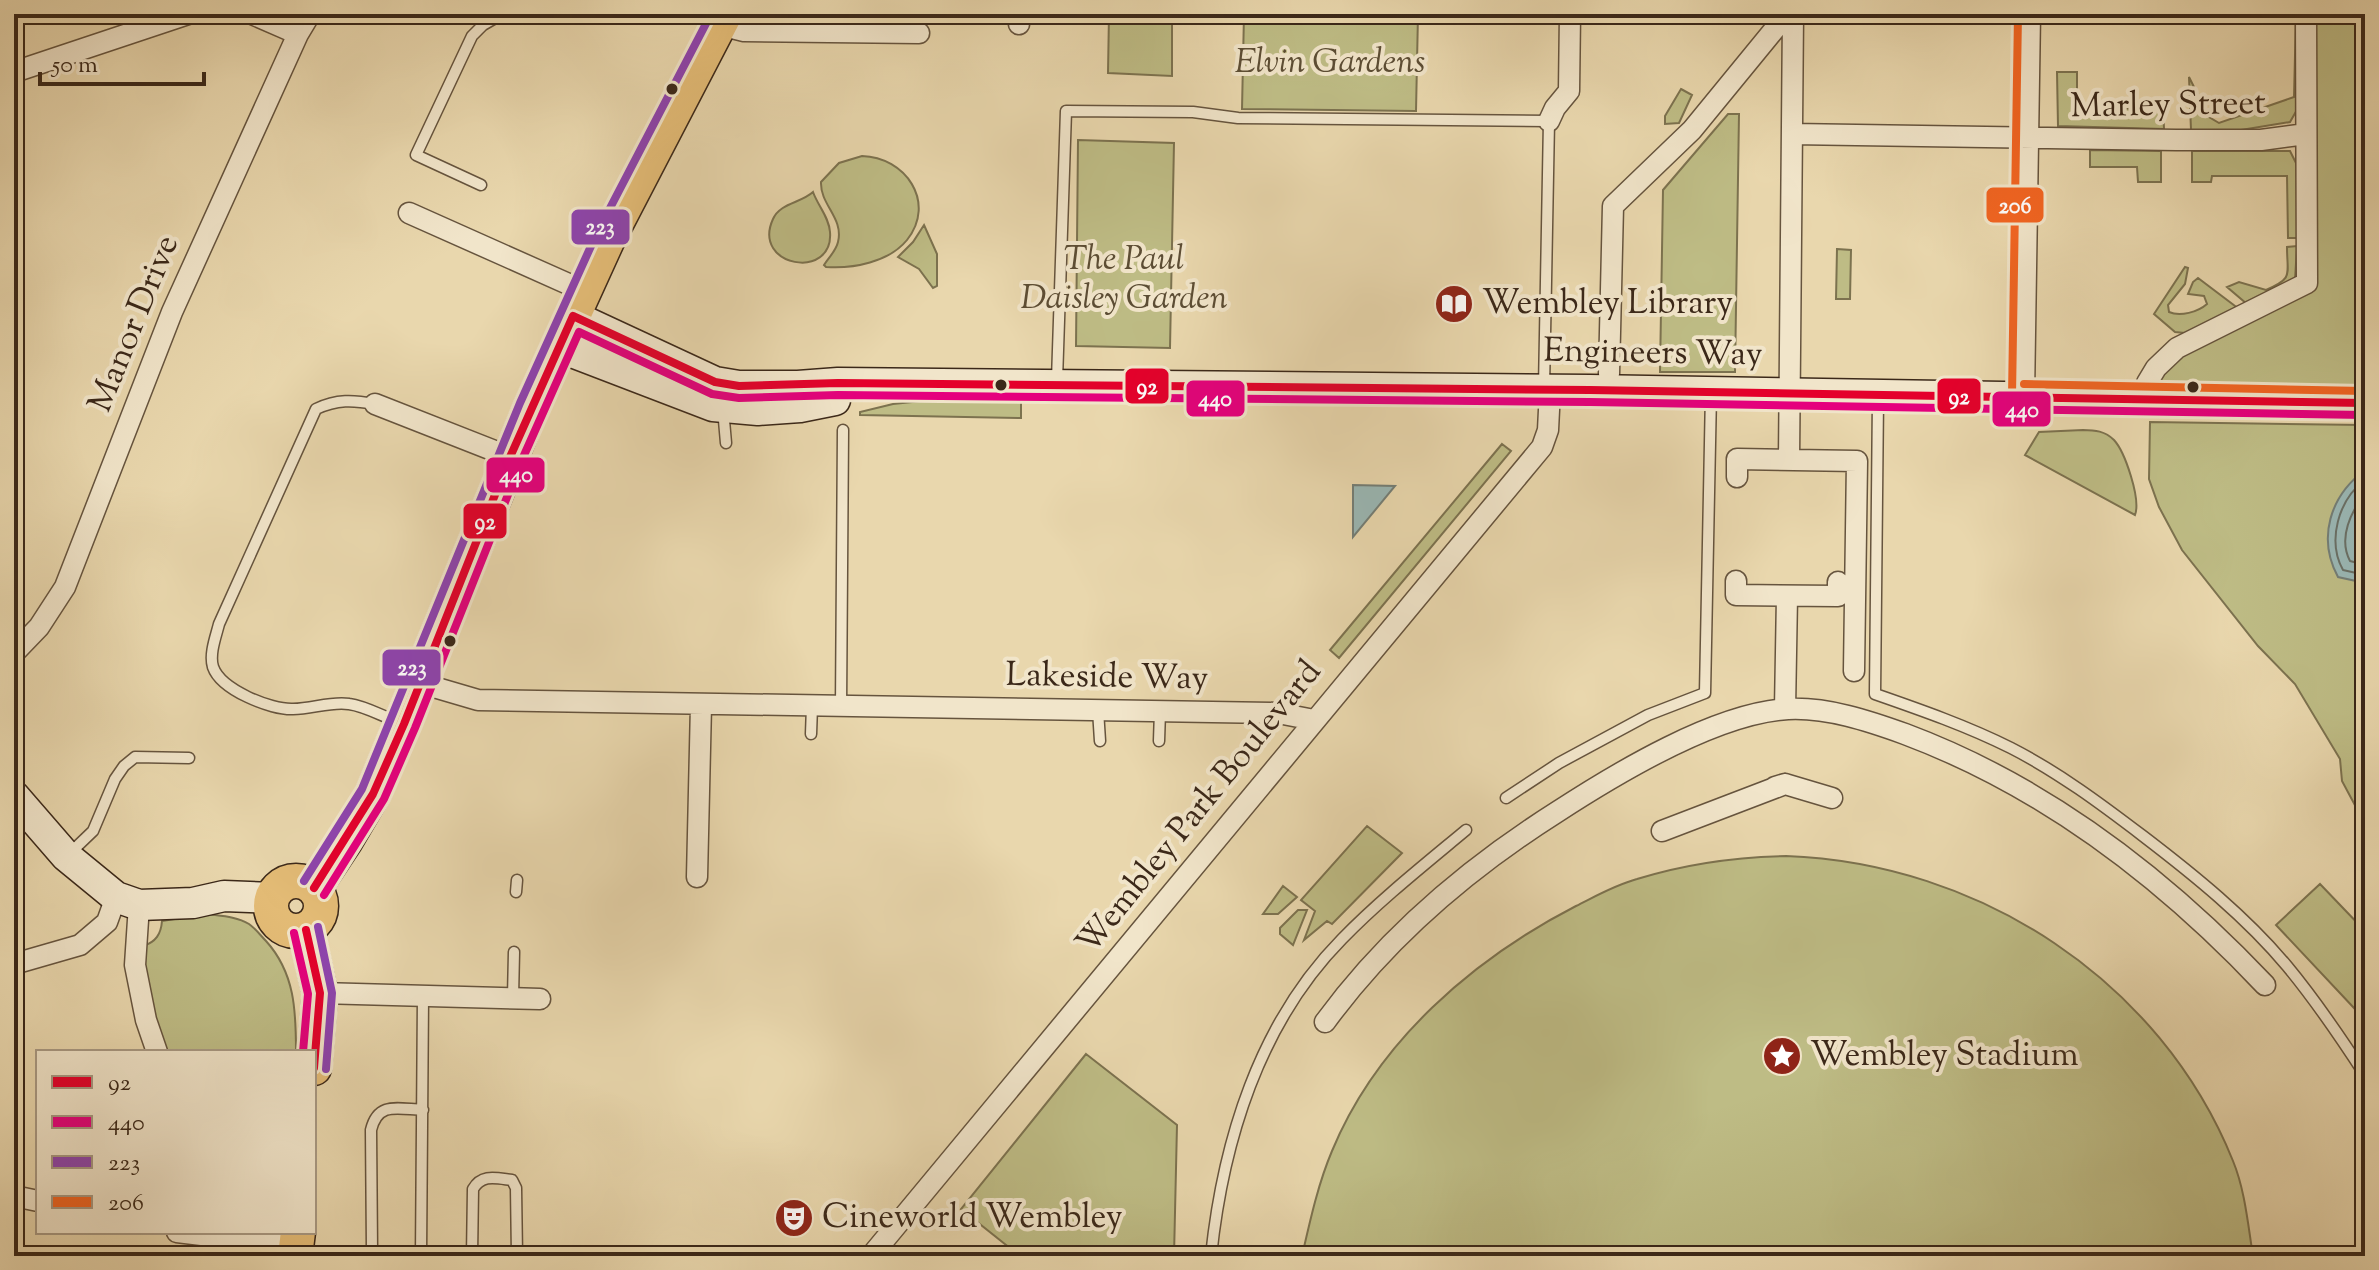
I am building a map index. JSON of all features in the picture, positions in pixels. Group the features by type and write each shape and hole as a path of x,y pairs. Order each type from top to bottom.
{"main road":[{"path":"314,888 373,794 510,457 572,318 648,157 723,17"},
{"path":"301,881 314,888 321,911 318,919 306,930 291,931 279,925 271,913 272,898 275,891 287,883 301,881"},
{"path":"306,930 320,993 315,1050"}],"street":[{"path":"14,72 188,14"},
{"path":"252,14 298,34"},
{"name":"Manor Drive","path":"14,653 39,627 65,587 172,312 298,34 310,14"},
{"path":"1549,121 1569,91 1570,14"},
{"path":"1609,374 1613,206 1692,130 1787,14"},
{"path":"1793,14 1789,393 1792,469 1857,461 1854,671"},
{"path":"2024,396 2030,14"},
{"path":"2147,383 2156,368 2177,348 2307,283 2306,14"},
{"path":"723,17 732,28 744,31 919,33"},
{"name":"Marley Street","path":"1792,134 2261,140 2306,134"},
{"path":"409,213 572,318"},
{"name":"Engineers Way","path":"572,318 719,394 739,386 838,383 2024,396 2365,403"},
{"name":"Wembley Park Boulevard","path":"871,1256 1542,447 1548,430 1547,390"},
{"path":"375,404 510,457"},
{"path":"1785,709 1788,588"},
{"name":"Lakeside Way","path":"420,683 478,700 1278,713 1314,720"},
{"path":"697,877 701,705"},
{"path":"1325,1022 1356,979 1411,924 1485,861 1528,830 1601,783 1658,753 1725,723 1785,709 1821,711 1883,726 1953,752 2004,778 2064,814 2171,894 2219,936 2265,985"},
{"path":"1662,831 1785,784"},
{"path":"1733,800 1785,784 1832,798"},
{"path":"14,796 66,856 128,901 193,903 224,896 272,898"},
{"path":"14,964 80,945 128,901"},
{"path":"128,901 135,965 146,1020 156,1050"},
{"path":"320,993 540,999"},
{"path":"14,1196 36,1201"},
{"path":"207,1235 296,1244"}],"lane":[{"path":"481,185 416,155 472,36 502,14"},
{"path":"1057,386 1066,111 1193,112 1238,118 1549,121 1547,390"},
{"path":"1506,798 1559,763 1648,715 1705,693 1711,392"},
{"path":"719,394 726,443"},
{"path":"1878,395 1875,694 1937,715 2013,749 2098,802 2181,864 2286,964 2330,1021 2365,1075"},
{"path":"375,404 353,399 329,403 316,409 219,624 213,646 213,666 232,688 273,708 351,704 404,724"},
{"path":"841,707 843,430"},
{"path":"811,734 812,706"},
{"path":"1098,710 1100,741"},
{"path":"1159,741 1160,711"},
{"path":"66,856 93,831 115,779 135,757 189,758"},
{"path":"1211,1256 1230,1145 1276,1027 1340,941 1466,830"},
{"path":"513,997 514,952"},
{"path":"421,1256 423,994"},
{"path":"376,1256 372,1251 371,1130 374,1116 385,1108 423,1110"},
{"path":"472,1256 473,1189 478,1181 487,1177 512,1180 516,1188 517,1256"}],"green space":[{"path":"1109,14 1172,14 1172,76 1108,73"},
{"name":"Elvin Gardens","path":"1244,14 1418,14 1416,111 1242,109"},
{"path":"2296,14 2299,14 2298,108 2290,122 2241,130 2191,130 2189,77 2209,117 2219,123 2294,97"},
{"path":"2301,14 2365,14 2365,386 2147,383 2156,368 2307,283"},
{"path":"2057,72 2077,72 2077,107 2141,109 2141,105 2163,105 2164,129 2058,126"},
{"path":"1681,89 1692,95 1679,123 1665,124 1665,116"},
{"path":"1728,114 1739,114 1735,372 1660,372 1663,190"},
{"name":"The Paul Daisley Garden","path":"1078,140 1174,143 1170,348 1076,346"},
{"path":"2090,150 2161,151 2161,182 2138,182 2137,167 2090,167"},
{"path":"2192,151 2290,151 2298,167 2298,238 2288,238 2287,176 2212,176 2211,182 2192,182"},
{"path":"862,156 891,164 912,184 919,211 915,226 899,248 881,259 848,267 826,267 824,265 836,248 839,233 824,198 821,182 839,163"},
{"path":"813,192 829,227 828,247 820,257 808,262 795,262 782,257 773,248 769,235 773,219 786,206"},
{"path":"924,225 937,254 937,286 933,288 919,269 898,257"},
{"path":"2297,246 2295,280 2247,304 2227,287 2239,282 2266,290 2275,286 2287,274 2287,247"},
{"path":"1837,249 1851,250 1850,299 1836,299"},
{"path":"2185,267 2188,268 2185,284 2168,305 2169,312 2189,313 2207,304 2204,296 2188,294 2198,278 2239,309 2185,333 2175,332 2154,314"},
{"path":"922,401 1021,402 1021,418 860,415 860,412 893,404"},
{"path":"2150,422 2365,425 2365,824 2342,781 2340,759 2295,684 2258,646 2182,550 2159,507 2149,479"},
{"path":"2083,430 2103,433 2118,446 2134,487 2135,515 2025,455 2039,432"},
{"path":"1502,444 1511,451 1339,658 1330,650"},
{"path":"1367,826 1402,853 1332,924 1327,921 1304,940 1315,911 1301,900"},
{"name":"Wembley Stadium","path":"1786,856 1858,864 1927,881 1993,908 2054,943 2110,987 2160,1038 2201,1096 2237,1172 2253,1256 1302,1256 1323,1176 1351,1111 1402,1040 1465,978 1538,927 1621,884 1692,865"},
{"path":"2320,884 2365,931 2365,998 2354,1008 2276,925"},
{"path":"1283,886 1297,897 1278,914 1263,914"},
{"path":"1298,910 1307,910 1293,945 1280,934 1280,928"},
{"path":"206,914 244,921 256,930 276,953 288,979 292,993 296,1050 163,1050 145,995 143,946 157,937 162,921"},
{"path":"1086,1054 1177,1125 1174,1256 1020,1256 961,1209"}],"water":[{"path":"2365,470 2365,583 2338,577 2328,547 2328,533 2330,519 2343,492"},
{"path":"1353,485 1395,486 1353,537"}],"transit line":[{"name":"223","path":"304,881 362,789 520,403 596,235 711,14"},
{"name":"206","path":"2012,396 2018,14"},
{"name":"92","path":"314,888 373,794 510,457 573,316 715,382 739,386 838,383 1590,390 2365,403"},
{"name":"440","path":"324,895 384,799 521,462 579,332 712,394 739,398 838,395 1590,402 2365,415"},
{"name":"206","path":"2024,384 2365,391"},
{"name":"223","path":"318,927 332,993 326,1069"},
{"name":"92","path":"306,930 320,993 315,1050"},
{"name":"440","path":"294,933 308,994 303,1050"}],"place":[{"name":"Wembley Library","path":"1454,304"},
{"name":"Wembley Stadium","path":"1782,1056"},
{"name":"Cineworld Wembley","path":"794,1218"}]}
